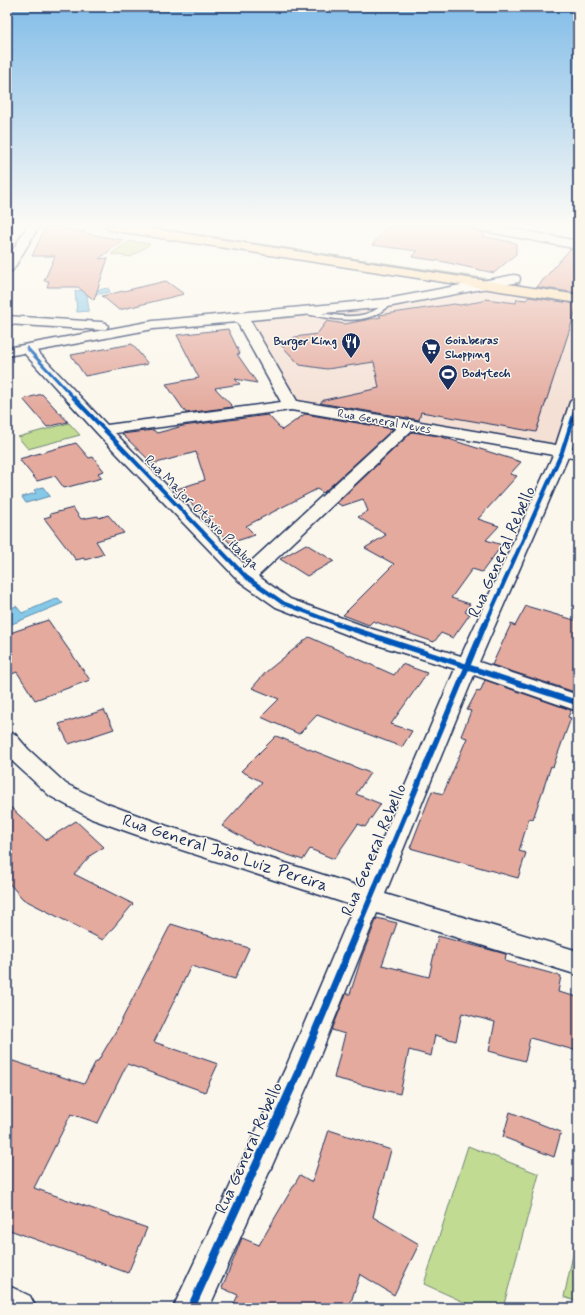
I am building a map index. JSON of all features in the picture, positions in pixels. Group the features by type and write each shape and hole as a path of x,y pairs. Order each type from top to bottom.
{"main road":[{"path":"501,287 578,299"}],"street":[{"path":"7,352 133,328 177,322 306,312 387,303 472,287"},
{"path":"241,317 291,405"},
{"path":"7,320 133,328"},
{"name":"Rua Major Otávio Pitaluga","path":"27,348 103,430 246,577 283,603 365,634 467,665 578,703"},
{"name":"Rua General Rebello","path":"191,1308 298,1073 467,665 570,453 578,402"},
{"name":"Rua General Neves","path":"103,430 291,405 570,453"},
{"path":"246,577 407,426"},
{"name":"Rua General João Luiz Pereira","path":"7,740 20,755 58,790 101,812 160,833 369,900 578,963"},
{"path":"7,1302 18,1308"}],"shaded area":[{"name":"Goiabeiras Shopping","path":"484,288 578,301 578,385 558,448 297,402 248,318 365,310"}],"green space":[{"path":"69,423 80,435 28,449 18,437"},
{"path":"468,1146 539,1174 503,1308 477,1308 424,1284"},
{"path":"578,1231 578,1302 564,1297"}],"water":[{"path":"108,288 110,292 87,296 89,311 77,312 75,291 86,290 87,292"},
{"path":"43,487 50,496 26,503 22,497 36,493 34,490"},
{"path":"58,598 63,603 7,626 7,610 16,606 22,613"}],"building":[{"path":"78,287 98,287 94,300"},
{"path":"139,287 175,287 184,294 119,310 102,296"},
{"path":"540,287 578,287 578,293"},
{"name":"Goiabeiras Shopping","path":"529,297 578,304 536,432 421,412 419,420 320,403 324,400 379,388 374,362 327,369 300,365 281,345 295,337 317,334 327,321 345,324 381,317 379,315 454,304 460,305 483,301 485,299 516,303 517,299 526,300"},
{"path":"228,329 240,354 237,354 257,383 235,379 240,384 215,388 233,407 186,413 166,384 199,378 177,335"},
{"path":"132,344 148,364 85,376 71,355"},
{"path":"42,394 68,422 47,427 23,399"},
{"path":"305,414 393,429 323,493 317,489 246,526 255,535 230,543 177,489 205,480 196,452 153,464 122,434 153,430 157,433 183,426 268,415 282,430"},
{"path":"412,432 439,436 521,462 510,474 517,476 478,519 499,526 486,540 502,545 482,572 472,569 451,598 470,604 465,612 470,614 453,638 441,633 434,642 373,621 369,625 343,615 394,564 365,548 386,535 358,517 368,511 363,499 342,506 337,503"},
{"path":"76,443 89,458 93,457 104,471 98,473 102,478 64,488 55,476 37,481 19,459"},
{"path":"73,508 81,519 98,516 99,518 108,515 124,533 96,541 104,554 85,560 84,558 76,560 44,518 51,516 50,514"},
{"path":"306,544 334,561 307,576 280,559"},
{"path":"526,606 578,621 578,693 492,665 511,624 515,626"},
{"path":"48,620 90,680 35,700 17,672 7,676 7,634"},
{"path":"309,637 394,675 402,664 427,673 391,724 412,731 402,747 317,715 299,734 261,717 279,699 252,688 266,672"},
{"path":"485,680 571,710 568,717 571,718 553,767 551,766 533,819 529,818 519,851 526,853 518,878 410,848 432,791 443,794 467,738 461,736 471,711 467,710 477,691 480,692"},
{"path":"104,710 114,729 69,744 59,724"},
{"path":"276,736 370,773 356,794 381,804 365,827 358,824 334,859 310,849 303,860 255,844 222,826 262,782 241,771"},
{"path":"7,804 46,840 76,821 104,847 91,855 74,874 133,904 103,940 23,899 7,881"},
{"path":"377,918 397,923 382,965 429,977 438,936 506,954 505,961 561,976 558,992 578,997 578,1051 530,1038 525,1061 489,1051 495,1022 462,1013 456,1041 435,1035 431,1056 409,1050 400,1094 334,1078 345,1034 332,1030 346,994 350,994 362,956"},
{"path":"171,924 249,948 235,979 191,966 154,1042 218,1064 205,1092 127,1064 98,1123 71,1114 34,1188 147,1228 128,1273 7,1229 7,1059 84,1084 96,1061 98,1061 117,1029"},
{"path":"510,1112 561,1132 554,1157 503,1137"},
{"path":"329,1130 391,1150 373,1217 419,1244 394,1295 360,1274 349,1308 232,1308 238,1295 222,1288 242,1238 259,1245 300,1175 312,1182"}],"cycle path":[{"path":"27,348 103,430 246,577 283,603 365,634 467,665 578,703"},
{"path":"191,1308 298,1073 467,665 562,452 578,402"}],"place":[{"name":"Burger King","path":"351,359"},
{"name":"Goiabeiras Shopping","path":"431,365"},
{"name":"Bodytech","path":"448,391"}]}
